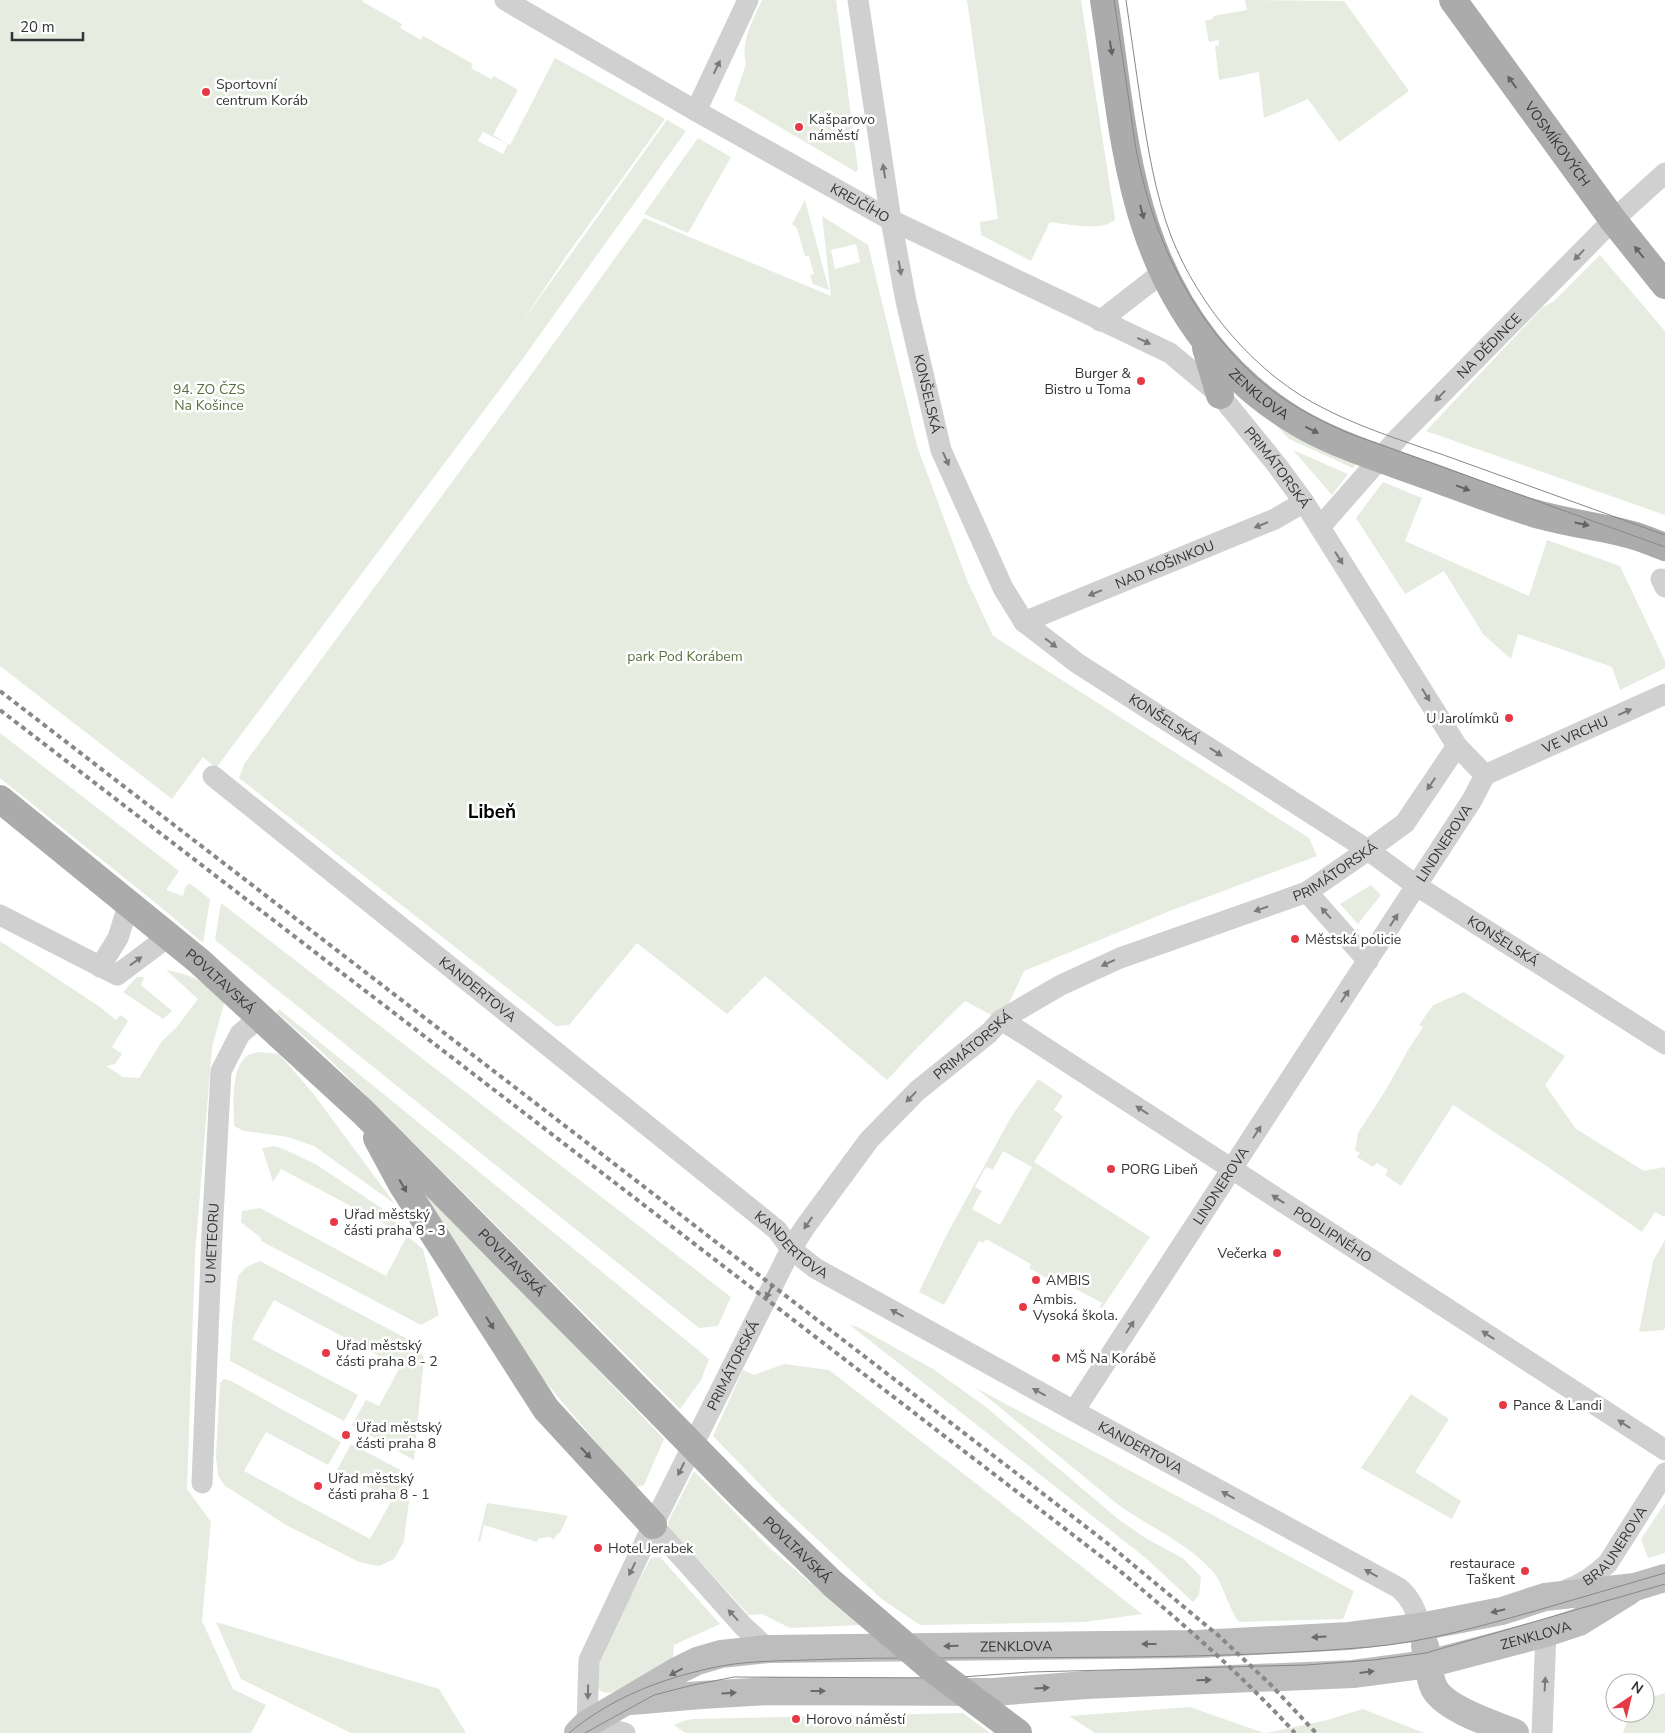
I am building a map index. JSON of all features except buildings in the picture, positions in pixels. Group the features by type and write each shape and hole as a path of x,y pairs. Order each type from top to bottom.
{"main road":[{"name":"ZENKLOVA","path":"1104,0 1129,165 1146,228 1163,272 1182,307 1204,342 1236,377 1268,402 1303,425 1380,459 1534,514 1632,535 1665,547"},
{"name":"VOSMÍKOVÝCH","path":"1453,0 1613,220 1665,284"},
{"path":"1204,342 1220,395"},
{"name":"POVLTAVSKÁ","path":"0,799 169,936 363,1112 743,1497 833,1584 929,1666 1018,1733"},
{"path":"363,1112 403,1186 546,1409 653,1525"},
{"name":"ZENKLOVA","path":"582,1728 697,1661 721,1654 768,1649 1198,1644 1349,1636 1420,1627 1502,1611 1545,1597 1635,1587 1665,1578"},
{"name":"ZENKLOVA","path":"624,1702 770,1691 993,1692 1086,1685 1353,1674 1428,1664 1546,1633 1579,1622 1635,1587"},
{"path":"1420,1627 1431,1681 1435,1690 1445,1702 1515,1733"}],"street":[{"name":"KREJČÍHO","path":"505,0 696,111 891,220 1170,353 1220,395"},
{"path":"696,111 748,0"},
{"path":"858,0 891,220"},
{"name":"NA DĚDINCE","path":"1320,527 1380,459 1613,220 1665,173"},
{"name":"KONŠELSKÁ","path":"891,220 906,301 941,450 1003,588 1024,622 1077,663 1368,850 1417,886 1665,1044"},
{"path":"1100,321 1163,272"},
{"name":"PRIMÁTORSKÁ","path":"1220,395 1304,502 1458,746 1485,775"},
{"name":"NAD KOŠINKOU","path":"1024,622 1275,519 1304,502"},
{"name":"VE VRCHU","path":"1485,775 1665,694"},
{"name":"PRIMÁTORSKÁ","path":"582,1728 589,1660 653,1525 791,1249 869,1140 916,1091 989,1033 1001,1020 1061,985 1120,958 1307,892 1405,823 1458,746"},
{"name":"LINDNEROVA","path":"1074,1411 1417,886 1472,800 1485,775"},
{"name":"KANDERTOVA","path":"213,776 777,1230 791,1249 815,1268 1399,1588 1410,1600 1417,1613 1420,1627"},
{"path":"1307,892 1368,961"},
{"path":"100,967 118,938 129,903"},
{"path":"0,915 117,975 169,936"},
{"name":"U METEORU","path":"202,1483 221,1071 240,1034 260,1017"},
{"name":"PODLIPNÉHO","path":"1001,1020 1665,1450"},
{"name":"BRAUNEROVA","path":"1545,1597 1578,1586 1596,1575 1608,1564 1665,1473"},
{"path":"653,1525 743,1626 768,1649"},
{"path":"1542,1733 1546,1633"},
{"path":"582,1728 625,1733"}],"green space":[{"name":"94. ZO ČZS Na Košince","path":"0,0 363,0 363,2 402,24 400,28 421,40 423,36 473,64 471,68 491,79 494,76 518,90 493,135 510,145 555,58 665,119 569,252 520,325 667,120 686,131 521,361 216,768 203,757 172,799 0,666","holes":["483,132 508,144 503,154 478,141"]},
{"path":"762,0 836,0 858,169 856,172 734,100 746,64 746,39"},
{"path":"967,0 1081,0 1115,219 1110,223 1094,226 1050,222 1031,261 981,235 980,222 998,219"},
{"path":"1245,0 1344,1 1409,91 1339,142 1308,99 1264,118 1259,72 1219,80 1215,46 1219,45 1219,40 1209,42 1205,21 1213,19 1213,16 1247,10"},
{"path":"698,138 731,157 688,233 644,214"},
{"path":"805,200 829,290 813,284 810,275 814,274 809,256 805,256 797,228 792,224"},
{"name":"park Pod Korábem","path":"822,216 868,245 917,446 967,580 993,636 1309,838 1317,856 1170,911 1024,971 1001,1020 965,1001 887,1080 765,976 727,1014 637,943 569,1025 556,1026 239,778 244,764 528,379 644,218 831,296","holes":["856,244 860,262 835,269 831,250"]},
{"path":"1600,255 1665,331 1665,515 1426,431 1543,307 1553,302"},
{"path":"1259,407 1356,464 1353,468 1289,439"},
{"path":"1293,450 1348,474 1332,495"},
{"path":"1383,482 1422,498 1405,541 1529,596 1547,540 1620,566 1665,661 1665,668 1620,690 1612,667 1518,634 1511,659 1483,634 1444,571 1405,594 1356,518"},
{"path":"0,733 179,871 166,890 183,896 185,888 189,883 210,899 203,943 0,778"},
{"path":"1371,885 1381,895 1358,924 1340,904"},
{"path":"221,903 731,1297 718,1326 699,1328 215,940"},
{"path":"0,941 100,1007 116,1020 121,1015 128,1021 112,1047 122,1054 115,1064 106,1066 123,1077 139,1078 162,1041 176,1028 198,999 166,970 198,980 225,1000 212,1047 195,1254 187,1489 211,1522 202,1621 233,1689 266,1705 251,1733 0,1733"},
{"path":"137,977 144,977 141,985 172,1011 163,1019 123,992"},
{"path":"1464,992 1565,1056 1545,1085 1576,1129 1644,1171 1665,1167 1665,1217 1655,1212 1642,1232 1548,1167 1453,1105 1401,1186 1385,1175 1388,1170 1377,1163 1373,1167 1357,1157 1360,1153 1355,1150 1358,1133 1423,1027 1419,1025 1433,1005"},
{"path":"279,1009 709,1359 701,1380 680,1409 323,1053 277,1013"},
{"path":"258,1052 279,1054 312,1092 395,1204 314,1146 288,1137 244,1131 234,1126 235,1079 242,1062 247,1056"},
{"path":"1038,1079 1063,1096 1054,1110 1063,1116 1034,1162 1150,1237 1102,1308 1100,1307 1102,1303 1056,1278 1053,1282 1029,1268 1031,1264 986,1239 983,1243 979,1241 944,1305 919,1292 946,1236 1011,1117","holes":["1003,1151 1032,1167 1000,1225 972,1209 982,1191 975,1187 986,1167 993,1170"]},
{"path":"274,1146 317,1165 386,1211 407,1236 281,1169 273,1182 262,1148"},
{"path":"423,1188 664,1439 644,1485 636,1487 522,1354 425,1197"},
{"path":"260,1208 386,1276 407,1236 423,1249 439,1315 421,1325 261,1241 261,1238 241,1222 242,1211"},
{"path":"1665,1240 1665,1328 1664,1330 1639,1332 1653,1261"},
{"path":"260,1261 417,1344 424,1358 414,1460 352,1425 366,1400 379,1406 400,1367 274,1300 252,1339 358,1395 344,1421 230,1361 238,1276 246,1267"},
{"path":"850,1325 858,1327 933,1369 986,1407 1118,1519 1147,1539 1184,1559 1201,1577 1199,1595 1193,1602 1147,1559"},
{"path":"784,1364 829,1370 1142,1614 1085,1622 920,1625 883,1600 778,1503 713,1436 743,1370 754,1375"},
{"path":"224,1379 231,1381 341,1442 328,1465 266,1432 244,1471 370,1539 392,1500 337,1470 351,1444 412,1476 404,1541 394,1559 379,1566 359,1562 286,1525 224,1485 218,1475 216,1456 220,1383"},
{"path":"976,1388 1354,1591 1343,1619 1239,1622 1218,1579 1204,1562 1180,1544 1116,1503"},
{"path":"1411,1394 1449,1419 1415,1472 1461,1501 1452,1519 1361,1468"},
{"path":"694,1471 772,1550 860,1625 790,1628 762,1614 749,1615 670,1529 668,1522"},
{"path":"487,1503 568,1516 560,1533 554,1539 548,1537 538,1539 537,1542 484,1525 480,1542 478,1541"},
{"path":"1665,1503 1665,1553 1648,1558 1641,1539"},
{"path":"660,1557 720,1624 674,1645 673,1658 616,1691 603,1692 597,1686 596,1675 604,1650 651,1558"},
{"path":"216,1622 439,1689 466,1733 351,1733 241,1679"},
{"path":"1665,1693 1665,1733 1623,1733 1626,1723 1655,1723 1655,1696"},
{"path":"1190,1707 1264,1733 1095,1733 1069,1716"},
{"path":"1363,1709 1424,1733 1266,1733 1327,1720"},
{"path":"963,1713 990,1733 685,1733 674,1725 693,1719"}],"tram line":[{"path":"1114,0 1137,153 1157,227 1182,283 1198,309 1216,334 1258,379 1289,403 1348,433 1665,547"},
{"path":"1126,0 1149,154 1156,187 1171,236 1197,288 1214,313 1253,358 1300,395 1341,417 1665,535"},
{"path":"569,1733 601,1710 636,1692 672,1678 735,1664 857,1658 1263,1654 1391,1645 1474,1628 1665,1573"},
{"path":"585,1733 654,1695 734,1677 948,1678 1030,1672 1306,1665 1373,1660 1426,1653 1665,1584"}],"railway":[{"path":"0,691 1107,1543 1220,1637 1271,1685 1316,1733"},
{"path":"0,710 1120,1571 1210,1649 1295,1733"}],"place":[{"name":"Sportovní centrum Koráb","path":"206,92"},
{"name":"Kašparovo náměstí","path":"799,127"},
{"name":"Burger & Bistro u Toma","path":"1141,381"},
{"name":"U Jarolímků","path":"1509,718"},
{"name":"Městská policie","path":"1295,939"},
{"name":"PORG Libeň","path":"1111,1169"},
{"name":"Uřad městský části praha 8 - 3","path":"334,1222"},
{"name":"Večerka","path":"1277,1253"},
{"name":"AMBIS","path":"1036,1280"},
{"name":"Ambis. Vysoká škola.","path":"1023,1307"},
{"name":"Uřad městský části praha 8 - 2","path":"326,1353"},
{"name":"MŠ Na Korábě","path":"1056,1358"},
{"name":"Pance & Landi","path":"1503,1405"},
{"name":"Uřad městský části praha 8","path":"346,1435"},
{"name":"Uřad městský části praha 8 - 1","path":"318,1486"},
{"name":"Hotel Jerabek","path":"598,1548"},
{"name":"restaurace Taškent","path":"1525,1571"},
{"name":"Horovo náměstí","path":"796,1719"}],"district":[{"name":"Libeň","path":"492,811"}]}
